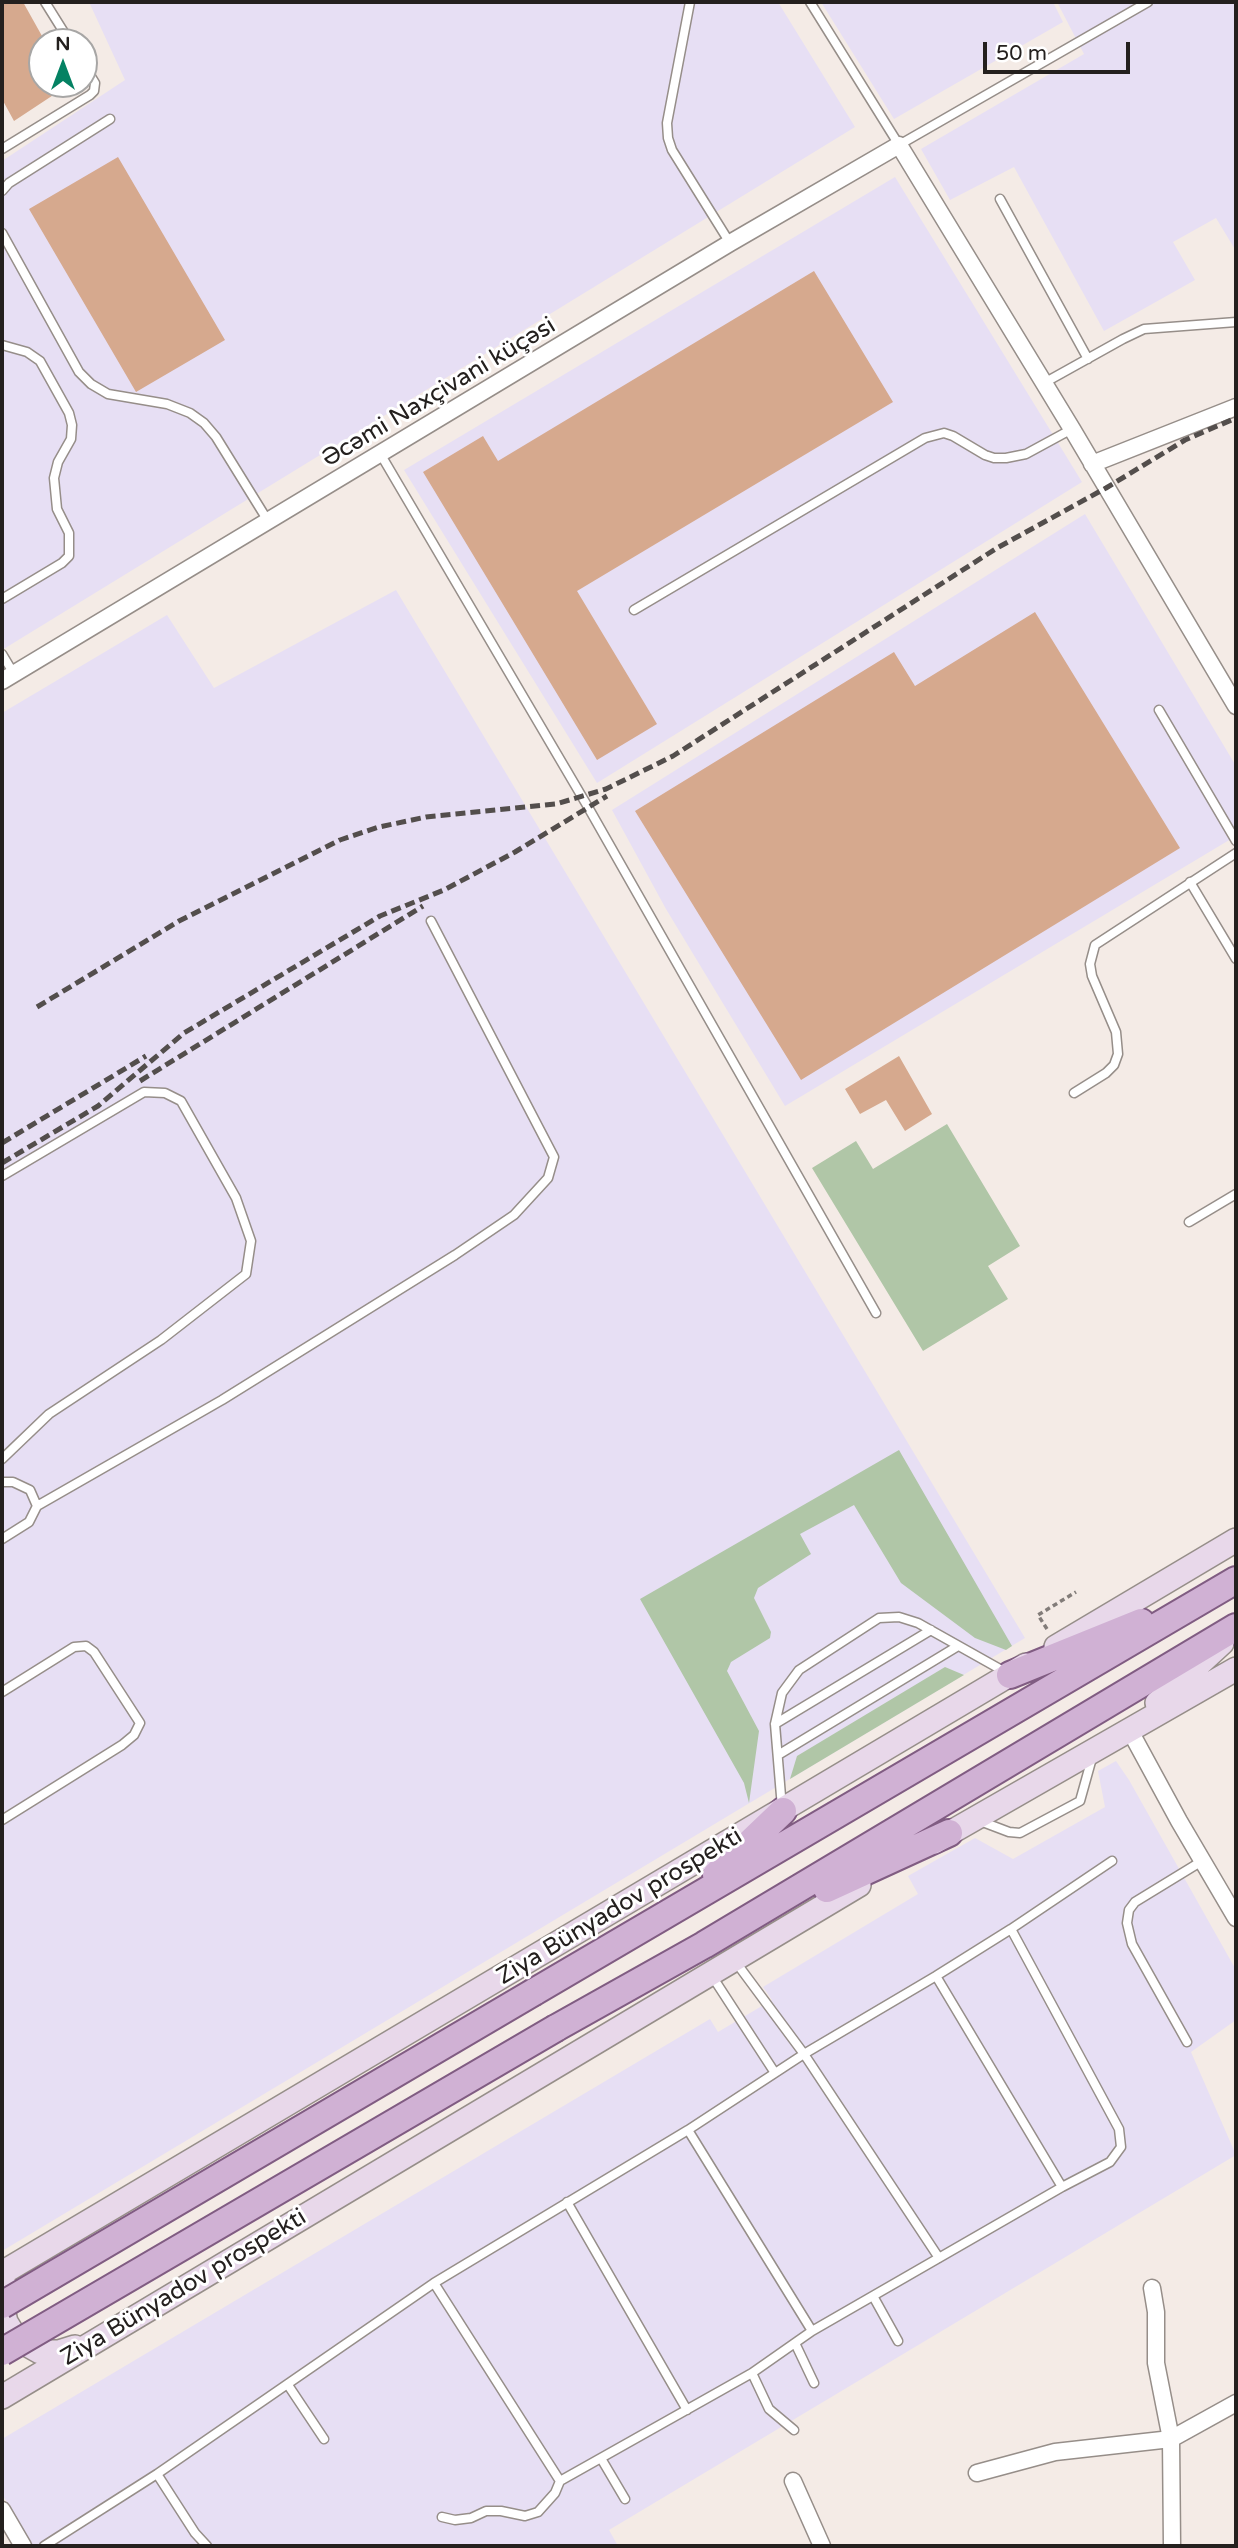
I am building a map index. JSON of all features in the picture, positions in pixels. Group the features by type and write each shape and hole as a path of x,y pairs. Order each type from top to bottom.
{"main road":[{"name":"Ziya Bünyadov prospekti","path":"2,2273 1236,1540"},
{"name":"Ziya Bünyadov prospekti","path":"2,2305 1230,1584"},
{"path":"1010,1675 1230,1584"},
{"name":"Ziya Bünyadov prospekti","path":"2,2352 556,2028 704,1945 1236,1629"},
{"path":"1129,1729 1236,1629"},
{"name":"Ziya Bünyadov prospekti","path":"2,2397 733,1959 1236,1669"},
{"path":"687,1904 783,1811"},
{"path":"704,1945 949,1833"},
{"path":"32,2256 13,2277 5,2295 3,2309 14,2335 40,2352 59,2352 94,2342"}],"street":[{"name":"Əcəmi Naxçivani küçəsi","path":"8,677 730,243 899,145"},
{"path":"899,145 1236,706"},
{"path":"1092,464 1236,407"},
{"path":"1129,1729 1236,1918"},
{"path":"1152,2288 1156,2312 1156,2363 1171,2439 1172,2546"},
{"path":"977,2473 1055,2452 1171,2439 1236,2403"},
{"path":"793,2481 822,2546"},
{"path":"2,2510 23,2546"}],"lane":[{"path":"45,2 61,28"},
{"path":"690,2 667,122 668,138 672,150 730,243"},
{"path":"810,2 899,145 1148,2"},
{"path":"2,149 85,98"},
{"path":"2,191 110,119"},
{"path":"1000,199 1088,359"},
{"path":"2,233 79,372 91,384 108,394 167,404 190,412 204,423 216,437 268,521"},
{"path":"1044,383 1144,329 1236,322"},
{"path":"2,345 27,352 40,361 69,414 72,425 71,439 58,462 54,493 57,509 69,533 69,556 2,600"},
{"path":"634,610 925,438 944,433 985,455 1006,458 1026,454 1072,429"},
{"path":"380,455 588,807 876,1313"},
{"path":"2,654 8,677"},
{"path":"1159,710 1236,841"},
{"path":"1074,1093 1106,1073 1114,1065 1118,1054 1116,1032 1092,976 1090,964 1096,945 1236,853"},
{"path":"1190,883 1236,960"},
{"path":"2,1539 29,1522 37,1506 222,1400 454,1255 514,1215 548,1178 554,1157 431,921"},
{"path":"2,1176 144,1092 165,1093 181,1101 236,1198 251,1241 246,1273 161,1340 49,1414 2,1459"},
{"path":"1189,1222 1236,1194"},
{"path":"2,1482 13,1482 30,1490 37,1506"},
{"path":"783,1811 775,1724 782,1693 799,1670 879,1618 899,1617 931,1630 1010,1675"},
{"path":"775,1724 931,1630"},
{"path":"2,1692 74,1647 86,1646 94,1653 140,1723 134,1735 122,1745 2,1820"},
{"path":"778,1755 958,1646"},
{"path":"974,1819 1009,1832 1020,1833 1080,1801 1094,1749"},
{"path":"44,2546 157,2474 434,2283 688,2130 804,2054 936,1976 1112,1861"},
{"path":"1187,2042 1132,1944 1128,1918 1135,1902 1202,1861"},
{"path":"442,2517 455,2520 471,2518 486,2511 525,2516 538,2512 555,2493 560,2481 752,2373 812,2331 1110,2162 1121,2147 1119,2129 1011,1929"},
{"path":"733,1959 804,2054 939,2258"},
{"path":"711,1974 775,2073"},
{"path":"936,1976 1062,2187"},
{"path":"688,2130 812,2331"},
{"path":"567,2202 687,2410"},
{"path":"434,2283 560,2481"},
{"path":"873,2296 898,2341"},
{"path":"795,2343 814,2383"},
{"path":"752,2373 769,2409 794,2430"},
{"path":"288,2385 324,2439"},
{"path":"602,2459 625,2499"},
{"path":"157,2474 195,2533 207,2546"}],"path":[{"path":"1038,1615 1076,1592"}],"shaded area":[{"path":"89,2 778,2 855,127 2,650 2,161 125,80"},
{"path":"821,2 1053,2 1063,22 894,119"},
{"path":"1057,2 1236,2 1236,251 1216,218 1173,242 1195,280 1104,331 1014,167 950,200 921,149 1084,54"},
{"path":"895,177 1082,482 597,783 404,470"},
{"path":"1085,514 1236,766 1236,836 785,1106 666,909 612,810"},
{"path":"396,590 1025,1638 2,2251 2,713 167,615 214,688"},
{"path":"1116,1761 1236,1970 1236,2020 1191,2052 1236,2155 609,2530 618,2546 33,2546 2,2494 2,2439 710,2019 718,2032 772,2000 763,1987 918,1894 908,1876 975,1838 1013,1859 1105,1807 1098,1771"}],"green space":[{"path":"947,1124 1020,1246 988,1266 1008,1299 923,1351 812,1168 856,1141 873,1169"},
{"path":"899,1450 1012,1646 1006,1650 975,1638 901,1583 854,1505 800,1534 811,1554 758,1588 754,1598 771,1632 770,1638 731,1662 727,1671 759,1731 749,1803 744,1783 640,1599"},
{"path":"945,1667 964,1675 790,1779 797,1756"}],"building":[{"path":"2,2 23,2 38,28 28,28 28,98 49,98 14,121 2,99"},
{"path":"118,157 225,340 136,392 29,209"},
{"path":"814,271 893,402 577,591 657,724 597,760 423,472 483,436 498,461"},
{"path":"1035,612 1180,848 801,1080 635,811 894,652 915,686"},
{"path":"899,1056 932,1114 905,1131 886,1100 860,1114 845,1089"}],"railway":[{"path":"37,1007 179,921 340,840 379,827 426,817 556,804 606,789 673,756 997,548 1106,488 1185,440 1236,418"},
{"path":"2,1163 98,1106 184,1033 380,916 444,890 515,852 607,796"},
{"path":"140,1081 423,906"},
{"path":"2,1143 146,1056"}]}
